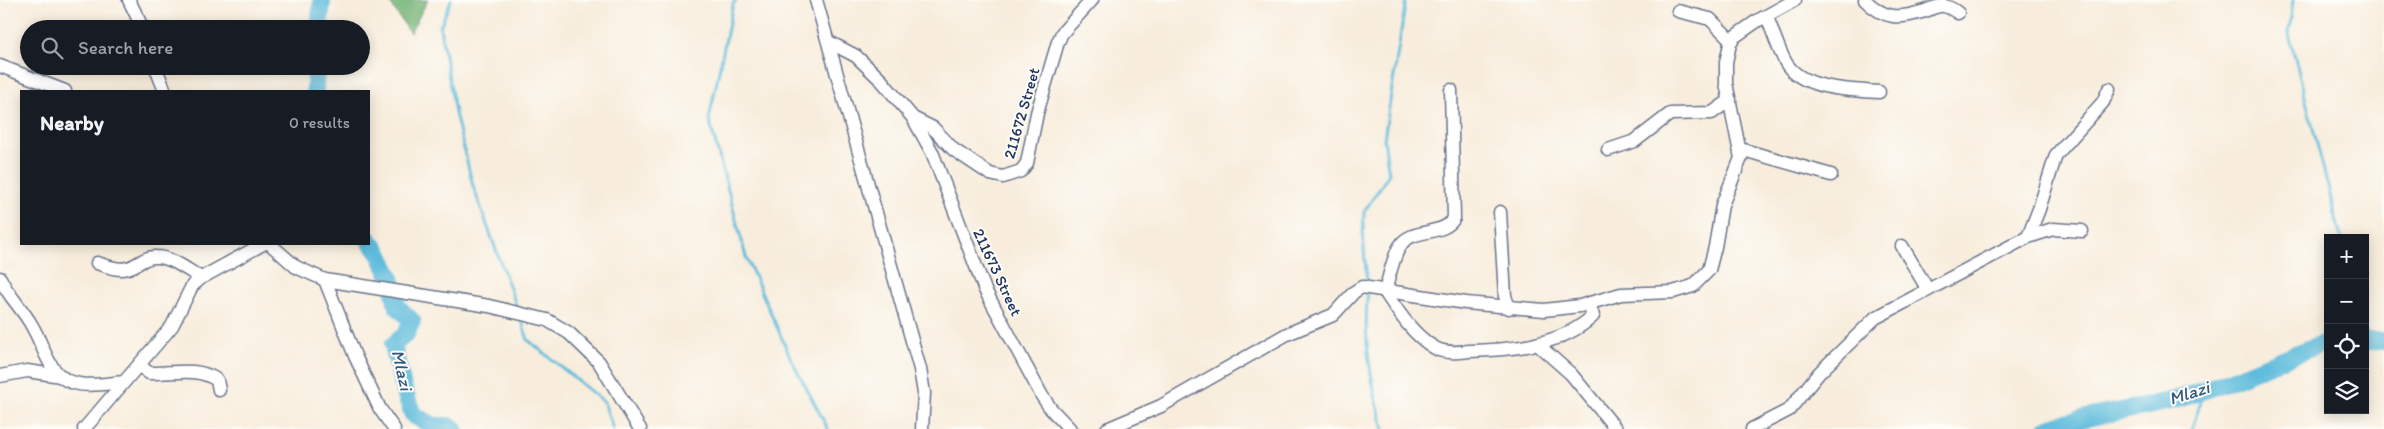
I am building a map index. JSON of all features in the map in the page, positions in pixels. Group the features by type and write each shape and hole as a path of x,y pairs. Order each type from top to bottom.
{"street":[{"path":"129,0 139,20"},
{"path":"816,0 829,42 856,149 920,369 924,393 922,429"},
{"name":"211672 Street","path":"911,115 933,128 954,150 990,174 1004,178 1021,171 1027,162 1036,113 1058,42 1062,33 1092,0"},
{"path":"1108,429 1161,406 1287,334 1333,315 1362,287 1385,292 1509,308 1544,310 1589,304 1621,294 1683,290 1700,280 1712,262 1722,205 1739,166 1740,149 1730,100 1726,62 1732,42 1741,32 1757,21 1795,0"},
{"path":"1865,0 1882,14 1889,16 1915,14 1945,6 1958,13"},
{"path":"1678,11 1710,19 1732,42"},
{"path":"1767,17 1787,64 1793,72 1809,81 1835,89 1879,92"},
{"path":"829,42 856,56 882,81 911,115"},
{"path":"0,66 20,74"},
{"path":"23,75 62,90"},
{"path":"159,75 165,90"},
{"path":"2028,237 2056,155 2103,102 2109,89"},
{"path":"1385,292 1398,251 1404,241 1448,225 1454,218 1451,90"},
{"path":"1608,150 1635,141 1670,114 1712,113 1730,100"},
{"name":"211673 Street","path":"911,115 932,152 985,290 1042,396 1056,415 1070,429"},
{"path":"1740,149 1831,175"},
{"path":"1500,212 1505,296 1509,308"},
{"path":"1752,429 1789,410 1819,373 1868,323 2028,237 2053,230 2082,231"},
{"path":"84,429 172,326 192,286 201,278 261,245"},
{"path":"271,245 296,266 325,280 489,306 547,320 569,333 599,362 640,429"},
{"path":"1902,246 1928,290"},
{"path":"97,263 118,269 126,269 146,258 158,257 172,260 201,278"},
{"path":"0,278 6,290 31,324 53,369 61,376"},
{"path":"325,280 354,356 380,409 394,429"},
{"path":"1385,292 1415,333 1441,351 1498,351 1538,344 1556,338 1590,319 1594,314 1589,304"},
{"path":"1538,344 1571,374 1616,429"},
{"path":"140,365 149,373 187,370 213,377 217,380 219,390"},
{"path":"0,376 27,370 61,376 81,385 124,382"}],"green space":[{"path":"388,0 428,0 410,33"}],"waterway":[{"name":"Mlazi","path":"320,20 322,0"},
{"path":"451,0 440,27 455,113 473,186 517,308"},
{"path":"736,0 733,4 709,119 746,257 791,359 828,429"},
{"path":"1367,281 1363,239 1364,212 1389,174 1384,139 1406,0"},
{"path":"2293,0 2289,34 2340,234"},
{"name":"Mlazi","path":"315,90 316,75"},
{"name":"Mlazi","path":"370,241 378,251 391,278 397,306 412,321 406,334 393,345 403,387 413,415 434,426 449,426 455,429"},
{"path":"1368,290 1366,308 1367,343 1375,395 1384,429"},
{"path":"520,316 528,340 604,402 613,429"},
{"name":"Mlazi","path":"2369,341 2384,341"},
{"name":"Mlazi","path":"2046,429 2177,399 2324,343"},
{"path":"2192,429 2204,389"}]}
